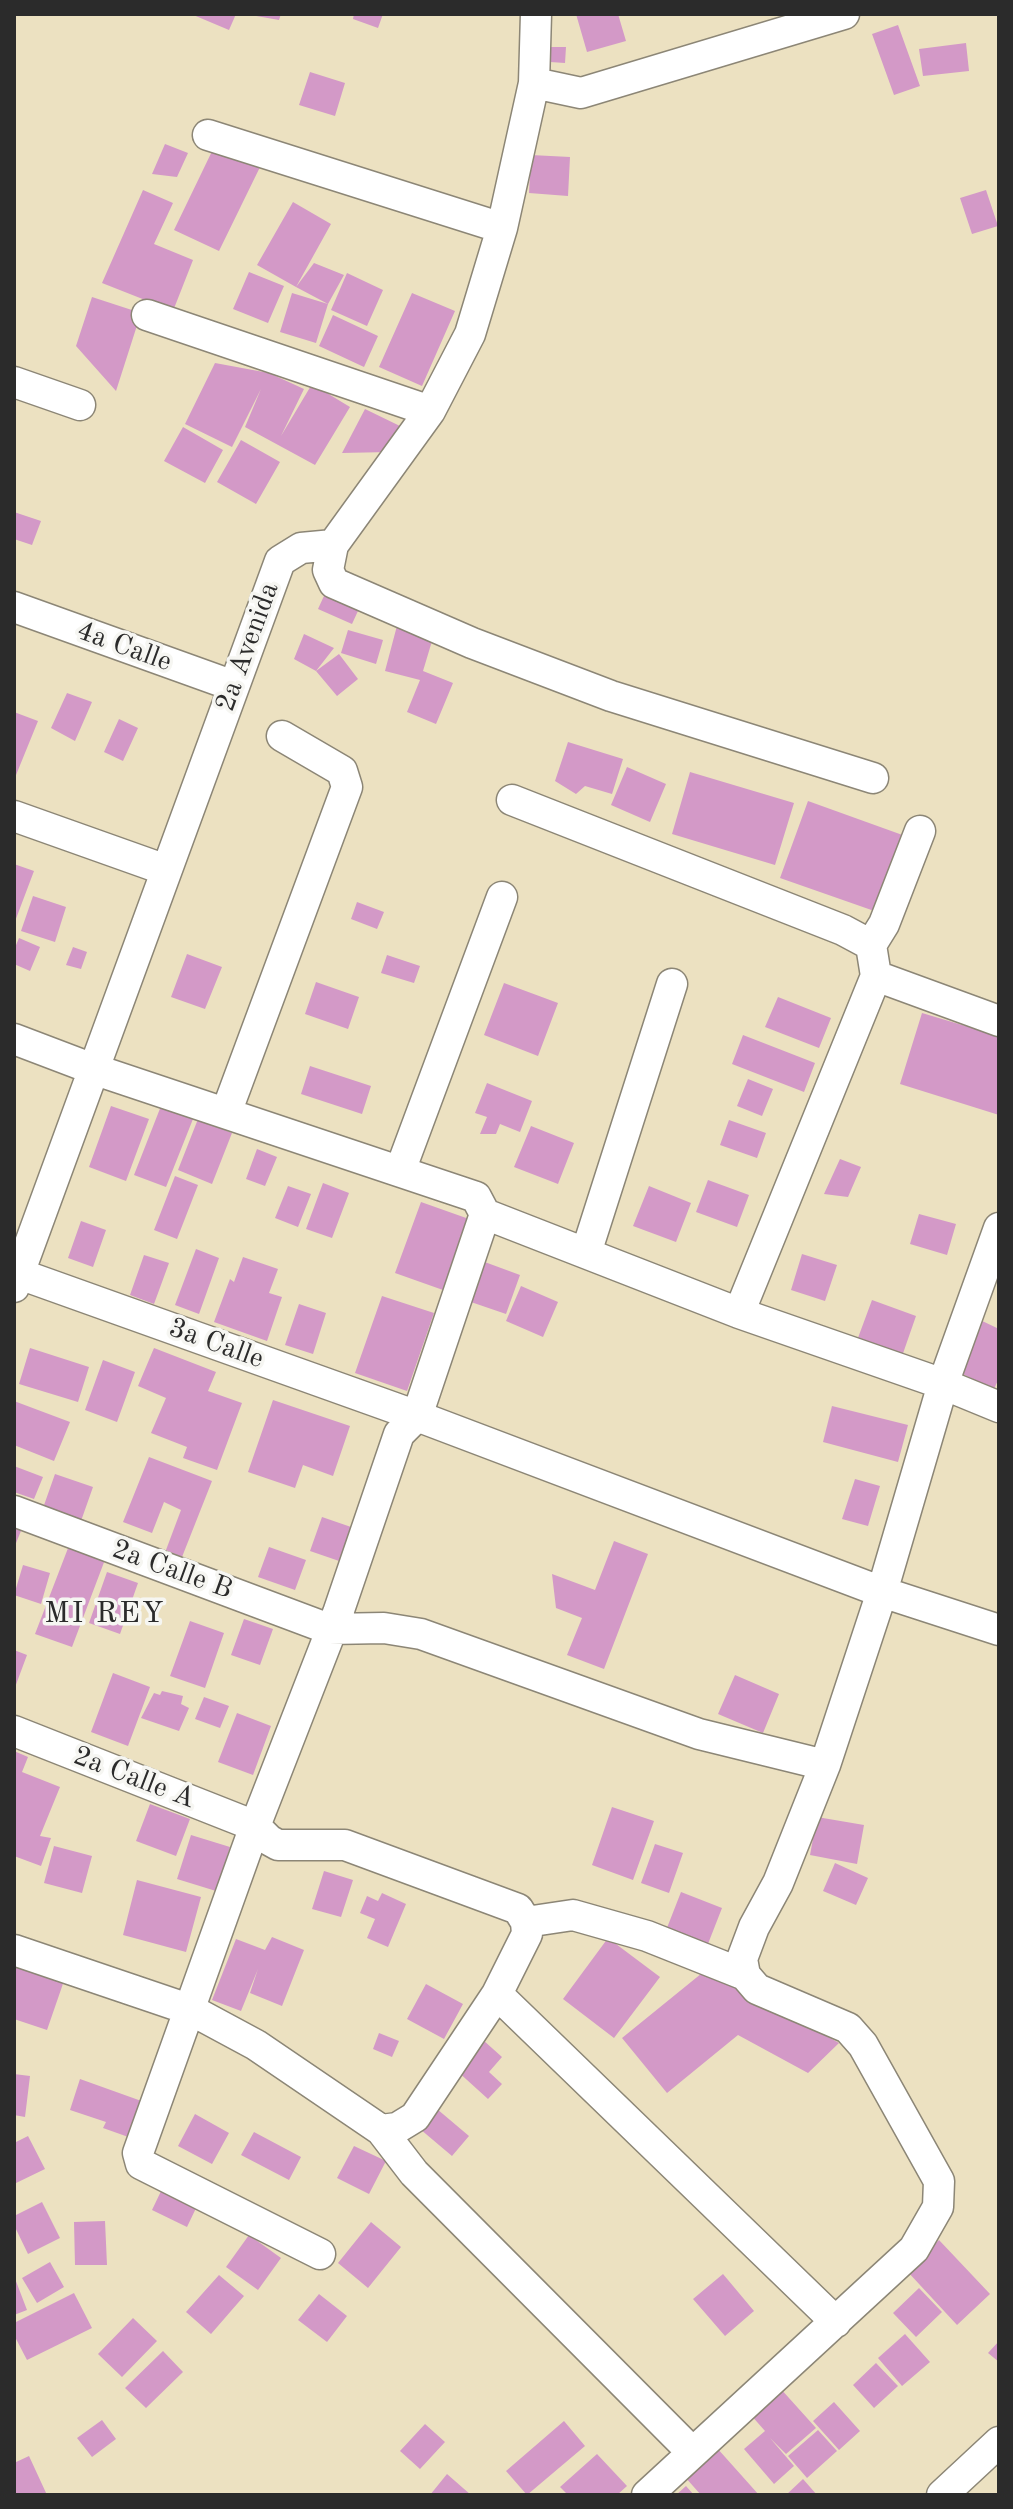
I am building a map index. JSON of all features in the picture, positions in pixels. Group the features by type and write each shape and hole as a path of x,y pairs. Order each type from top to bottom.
{"street":[{"path":"536,14 534,83 502,228 470,334 430,411 333,545 328,570 334,583 472,643 611,696 873,778"},
{"path":"534,83 581,93 844,14"},
{"path":"208,135 502,228"},
{"path":"147,315 430,411"},
{"path":"14,382 80,405"},
{"name":"2a Avenida","path":"16,1278 280,561 301,548 333,545"},
{"name":"4a Calle","path":"14,607 234,686"},
{"path":"226,1113 347,787 342,771 282,736"},
{"path":"512,800 843,930 871,945"},
{"path":"14,816 166,870"},
{"path":"739,1313 876,976 871,945 884,924 920,831"},
{"path":"400,1171 502,897"},
{"path":"876,976 999,1021"},
{"path":"586,1253 672,984"},
{"path":"14,1039 93,1069 476,1197 485,1214 739,1313 943,1384 999,1407"},
{"path":"320,2254 141,2164 138,2153 255,1826 326,1644 329,1629 338,1613 399,1434 417,1416 485,1214"},
{"path":"745,1975 742,1959 754,1927 778,1883 825,1765 882,1592 943,1384 999,1228"},
{"name":"3a Calle","path":"16,1278 417,1416 882,1592 999,1630"},
{"name":"2a Calle B","path":"14,1511 329,1629"},
{"path":"329,1629 384,1628 421,1634 699,1734 825,1765"},
{"name":"2a Calle A","path":"14,1731 255,1826 278,1845 345,1845 518,1909 526,1922"},
{"path":"381,2130 397,2128 415,2117 497,1994 520,1952 527,1934 526,1922 573,1915 647,1936 745,1975 757,1989 848,2028 863,2045 939,2181 938,2207 914,2249 647,2495"},
{"path":"14,1950 191,2010 256,2045 381,2130 414,2173 692,2452"},
{"path":"497,1994 836,2322"},
{"path":"942,2495 999,2442"}],"building":[{"path":"191,14 236,14 229,30"},
{"path":"245,14 281,14 279,20"},
{"path":"354,14 383,14 378,28 353,19"},
{"path":"576,14 618,14 626,41 587,52"},
{"path":"898,25 920,86 894,95 872,34"},
{"path":"966,43 969,71 923,76 919,49"},
{"path":"550,47 566,47 565,63 550,62"},
{"path":"310,72 345,83 335,116 299,105"},
{"path":"216,143 261,165 219,251 174,230"},
{"path":"165,144 188,153 177,177 152,174"},
{"path":"531,155 570,157 568,196 529,193"},
{"path":"143,190 173,203 154,244 193,260 173,311 102,283"},
{"path":"986,190 998,226 972,234 960,198"},
{"path":"293,202 331,224 296,287 257,265"},
{"path":"314,263 344,275 328,304 296,287"},
{"path":"249,272 284,286 268,323 233,309"},
{"path":"347,273 383,290 367,326 331,310"},
{"path":"292,293 328,304 316,343 280,332"},
{"path":"412,293 455,311 422,386 379,367"},
{"path":"92,297 141,313 116,391 76,346"},
{"path":"333,315 378,336 364,367 319,346"},
{"path":"215,363 269,373 304,389 281,436 312,384 350,407 315,465 245,427 261,389 232,447 185,424"},
{"path":"365,409 402,427 389,452 342,453"},
{"path":"183,427 223,450 205,483 164,461"},
{"path":"241,440 280,462 256,504 217,482"},
{"path":"14,512 41,521 32,545 14,539"},
{"path":"329,585 363,600 352,624 318,609"},
{"path":"398,622 435,631 423,671 453,683 436,724 407,712 420,680 385,671"},
{"path":"348,630 383,640 376,664 341,653"},
{"path":"304,634 334,648 316,671 294,659"},
{"path":"339,654 358,679 337,696 316,671"},
{"path":"67,693 92,702 75,741 51,728"},
{"path":"14,712 38,721 14,780"},
{"path":"119,719 138,728 123,761 104,752"},
{"path":"568,742 623,759 612,794 585,786 576,794 555,781"},
{"path":"627,767 666,784 650,822 611,805"},
{"path":"690,772 794,803 775,865 672,834"},
{"path":"808,801 908,837 880,913 780,878"},
{"path":"14,864 34,871 14,924"},
{"path":"33,896 66,907 55,942 21,931"},
{"path":"357,902 384,912 377,929 351,919"},
{"path":"19,938 40,947 30,971 14,964 14,950"},
{"path":"73,947 87,952 81,969 66,965"},
{"path":"187,954 222,967 205,1009 171,997"},
{"path":"387,955 420,966 414,983 381,973"},
{"path":"316,982 359,997 348,1029 305,1014"},
{"path":"504,983 558,1003 538,1056 484,1035"},
{"path":"778,997 831,1018 819,1048 765,1027"},
{"path":"922,1013 999,1036 999,1115 900,1084"},
{"path":"743,1035 815,1063 804,1092 732,1064"},
{"path":"310,1066 371,1086 362,1114 301,1094"},
{"path":"748,1079 773,1089 762,1116 737,1106"},
{"path":"487,1083 532,1101 520,1132 500,1124 496,1134 480,1134 487,1117 475,1113"},
{"path":"111,1106 149,1119 126,1181 89,1167"},
{"path":"161,1106 193,1119 166,1187 134,1175"},
{"path":"198,1119 232,1133 212,1184 178,1170"},
{"path":"729,1120 766,1133 757,1158 720,1145"},
{"path":"531,1126 574,1143 558,1184 514,1167"},
{"path":"257,1149 277,1157 265,1186 246,1179"},
{"path":"840,1159 861,1167 848,1197 824,1194"},
{"path":"175,1176 198,1185 177,1239 154,1230"},
{"path":"708,1180 749,1195 737,1227 696,1212"},
{"path":"323,1183 349,1193 332,1238 306,1229"},
{"path":"288,1186 311,1194 298,1227 275,1218"},
{"path":"649,1186 691,1203 676,1242 633,1226"},
{"path":"421,1202 469,1219 443,1290 395,1273"},
{"path":"919,1214 956,1224 947,1255 910,1244"},
{"path":"81,1221 106,1230 93,1267 68,1258"},
{"path":"196,1249 219,1258 199,1314 175,1305"},
{"path":"802,1254 837,1265 825,1301 791,1290"},
{"path":"144,1255 169,1263 154,1304 130,1295"},
{"path":"243,1257 278,1269 269,1293 282,1297 267,1341 214,1322 230,1279 234,1282"},
{"path":"482,1261 520,1275 506,1314 468,1301"},
{"path":"521,1286 558,1302 543,1337 506,1321"},
{"path":"382,1296 434,1313 407,1391 355,1373"},
{"path":"872,1300 916,1316 900,1362 855,1346"},
{"path":"299,1304 326,1313 313,1354 285,1345"},
{"path":"976,1318 999,1329 999,1378 994,1389 952,1369"},
{"path":"30,1348 89,1367 78,1402 19,1384"},
{"path":"154,1348 216,1372 208,1391 242,1403 217,1470 183,1458 187,1447 151,1433 166,1398 138,1386"},
{"path":"103,1360 135,1372 117,1422 85,1410"},
{"path":"273,1400 350,1426 333,1476 303,1465 295,1488 248,1472"},
{"path":"14,1401 70,1422 54,1461 14,1445"},
{"path":"832,1406 908,1425 898,1462 823,1442"},
{"path":"149,1457 212,1481 182,1557 166,1550 181,1510 164,1502 152,1533 123,1522"},
{"path":"14,1466 43,1477 34,1499 14,1492"},
{"path":"55,1474 93,1487 81,1521 43,1508"},
{"path":"855,1479 880,1486 868,1526 842,1519"},
{"path":"322,1517 354,1528 342,1562 310,1551"},
{"path":"14,1522 23,1526 14,1548"},
{"path":"614,1541 648,1554 604,1669 567,1655 582,1618 556,1608 552,1574 595,1590"},
{"path":"70,1543 106,1557 72,1647 35,1634"},
{"path":"269,1547 306,1560 295,1590 258,1577"},
{"path":"23,1565 50,1573 41,1604 14,1595"},
{"path":"107,1572 138,1583 120,1634 89,1623"},
{"path":"244,1619 273,1629 260,1665 231,1655"},
{"path":"190,1621 224,1633 205,1688 170,1676"},
{"path":"14,1650 27,1655 14,1690"},
{"path":"113,1673 150,1687 128,1746 91,1732"},
{"path":"735,1675 779,1694 763,1733 718,1714"},
{"path":"162,1691 183,1696 181,1704 189,1708 179,1731 141,1718 154,1693 160,1695"},
{"path":"204,1697 229,1706 220,1728 195,1719"},
{"path":"237,1713 271,1726 253,1775 218,1762"},
{"path":"14,1751 28,1757 22,1772 60,1787 40,1836 51,1838 41,1866 14,1856"},
{"path":"150,1804 190,1819 176,1856 136,1841"},
{"path":"612,1807 654,1821 633,1880 592,1865"},
{"path":"817,1817 864,1825 857,1864 810,1855"},
{"path":"191,1835 230,1847 216,1891 177,1879"},
{"path":"655,1844 683,1853 669,1893 641,1883"},
{"path":"54,1846 92,1856 82,1893 44,1883"},
{"path":"835,1863 868,1878 856,1905 823,1891"},
{"path":"324,1871 353,1880 341,1917 312,1909"},
{"path":"137,1880 201,1897 186,1952 123,1935"},
{"path":"681,1892 722,1908 706,1949 665,1933"},
{"path":"382,1893 406,1904 388,1947 367,1938 375,1919 360,1913 367,1896 378,1901"},
{"path":"272,1937 304,1950 282,2006 250,1993 258,1969 241,2011 212,2000 236,1939 265,1950"},
{"path":"608,1938 660,1977 614,2038 563,1999"},
{"path":"14,1957 66,1975 47,2030 14,2019"},
{"path":"707,1969 839,2043 808,2073 738,2035 667,2093 622,2038"},
{"path":"426,1984 463,2004 444,2039 407,2019"},
{"path":"379,2033 399,2041 392,2057 373,2049"},
{"path":"483,2040 502,2057 489,2072 502,2084 488,2099 456,2070"},
{"path":"14,2074 30,2076 25,2117 14,2115"},
{"path":"80,2079 147,2103 134,2139 103,2128 106,2122 70,2110"},
{"path":"437,2109 469,2136 452,2156 420,2129"},
{"path":"195,2114 229,2133 212,2164 178,2146"},
{"path":"254,2132 301,2157 289,2180 241,2155"},
{"path":"28,2136 45,2169 14,2184 14,2143"},
{"path":"354,2146 386,2161 369,2194 337,2178"},
{"path":"163,2187 198,2204 187,2227 152,2210"},
{"path":"42,2202 60,2238 28,2254 14,2225 14,2216"},
{"path":"105,2221 107,2265 75,2265 74,2222"},
{"path":"371,2222 401,2247 368,2288 338,2263"},
{"path":"249,2235 281,2258 258,2290 226,2267"},
{"path":"939,2240 990,2294 957,2325 907,2271"},
{"path":"50,2262 64,2287 37,2303 22,2278"},
{"path":"723,2274 754,2311 725,2336 693,2299"},
{"path":"219,2275 244,2296 211,2334 186,2312"},
{"path":"14,2276 27,2310 14,2315"},
{"path":"919,2288 942,2312 916,2337 893,2313"},
{"path":"74,2293 92,2328 27,2360 14,2335 14,2323"},
{"path":"319,2294 347,2316 327,2342 298,2320"},
{"path":"133,2318 157,2341 122,2377 98,2354"},
{"path":"905,2334 930,2362 902,2386 878,2358"},
{"path":"999,2341 999,2362 988,2353"},
{"path":"163,2351 183,2372 146,2408 125,2388"},
{"path":"876,2363 898,2386 874,2408 853,2385"},
{"path":"780,2388 816,2428 786,2454 770,2438 794,2466 774,2484 744,2449 765,2431 750,2414"},
{"path":"834,2402 860,2431 839,2450 813,2421"},
{"path":"102,2420 116,2439 92,2457 77,2438"},
{"path":"564,2421 585,2446 527,2495 506,2471"},
{"path":"425,2424 445,2442 420,2469 400,2451"},
{"path":"818,2430 837,2451 807,2478 788,2456"},
{"path":"717,2448 759,2495 701,2495 685,2477"},
{"path":"597,2454 627,2486 617,2495 568,2495 560,2487"},
{"path":"29,2456 47,2495 14,2495 14,2463"},
{"path":"447,2474 471,2495 430,2495"},
{"path":"803,2479 817,2495 786,2495"},
{"path":"686,2486 694,2495 676,2495"}],"district":[{"name":"MI REY","path":"105,1614"}]}
